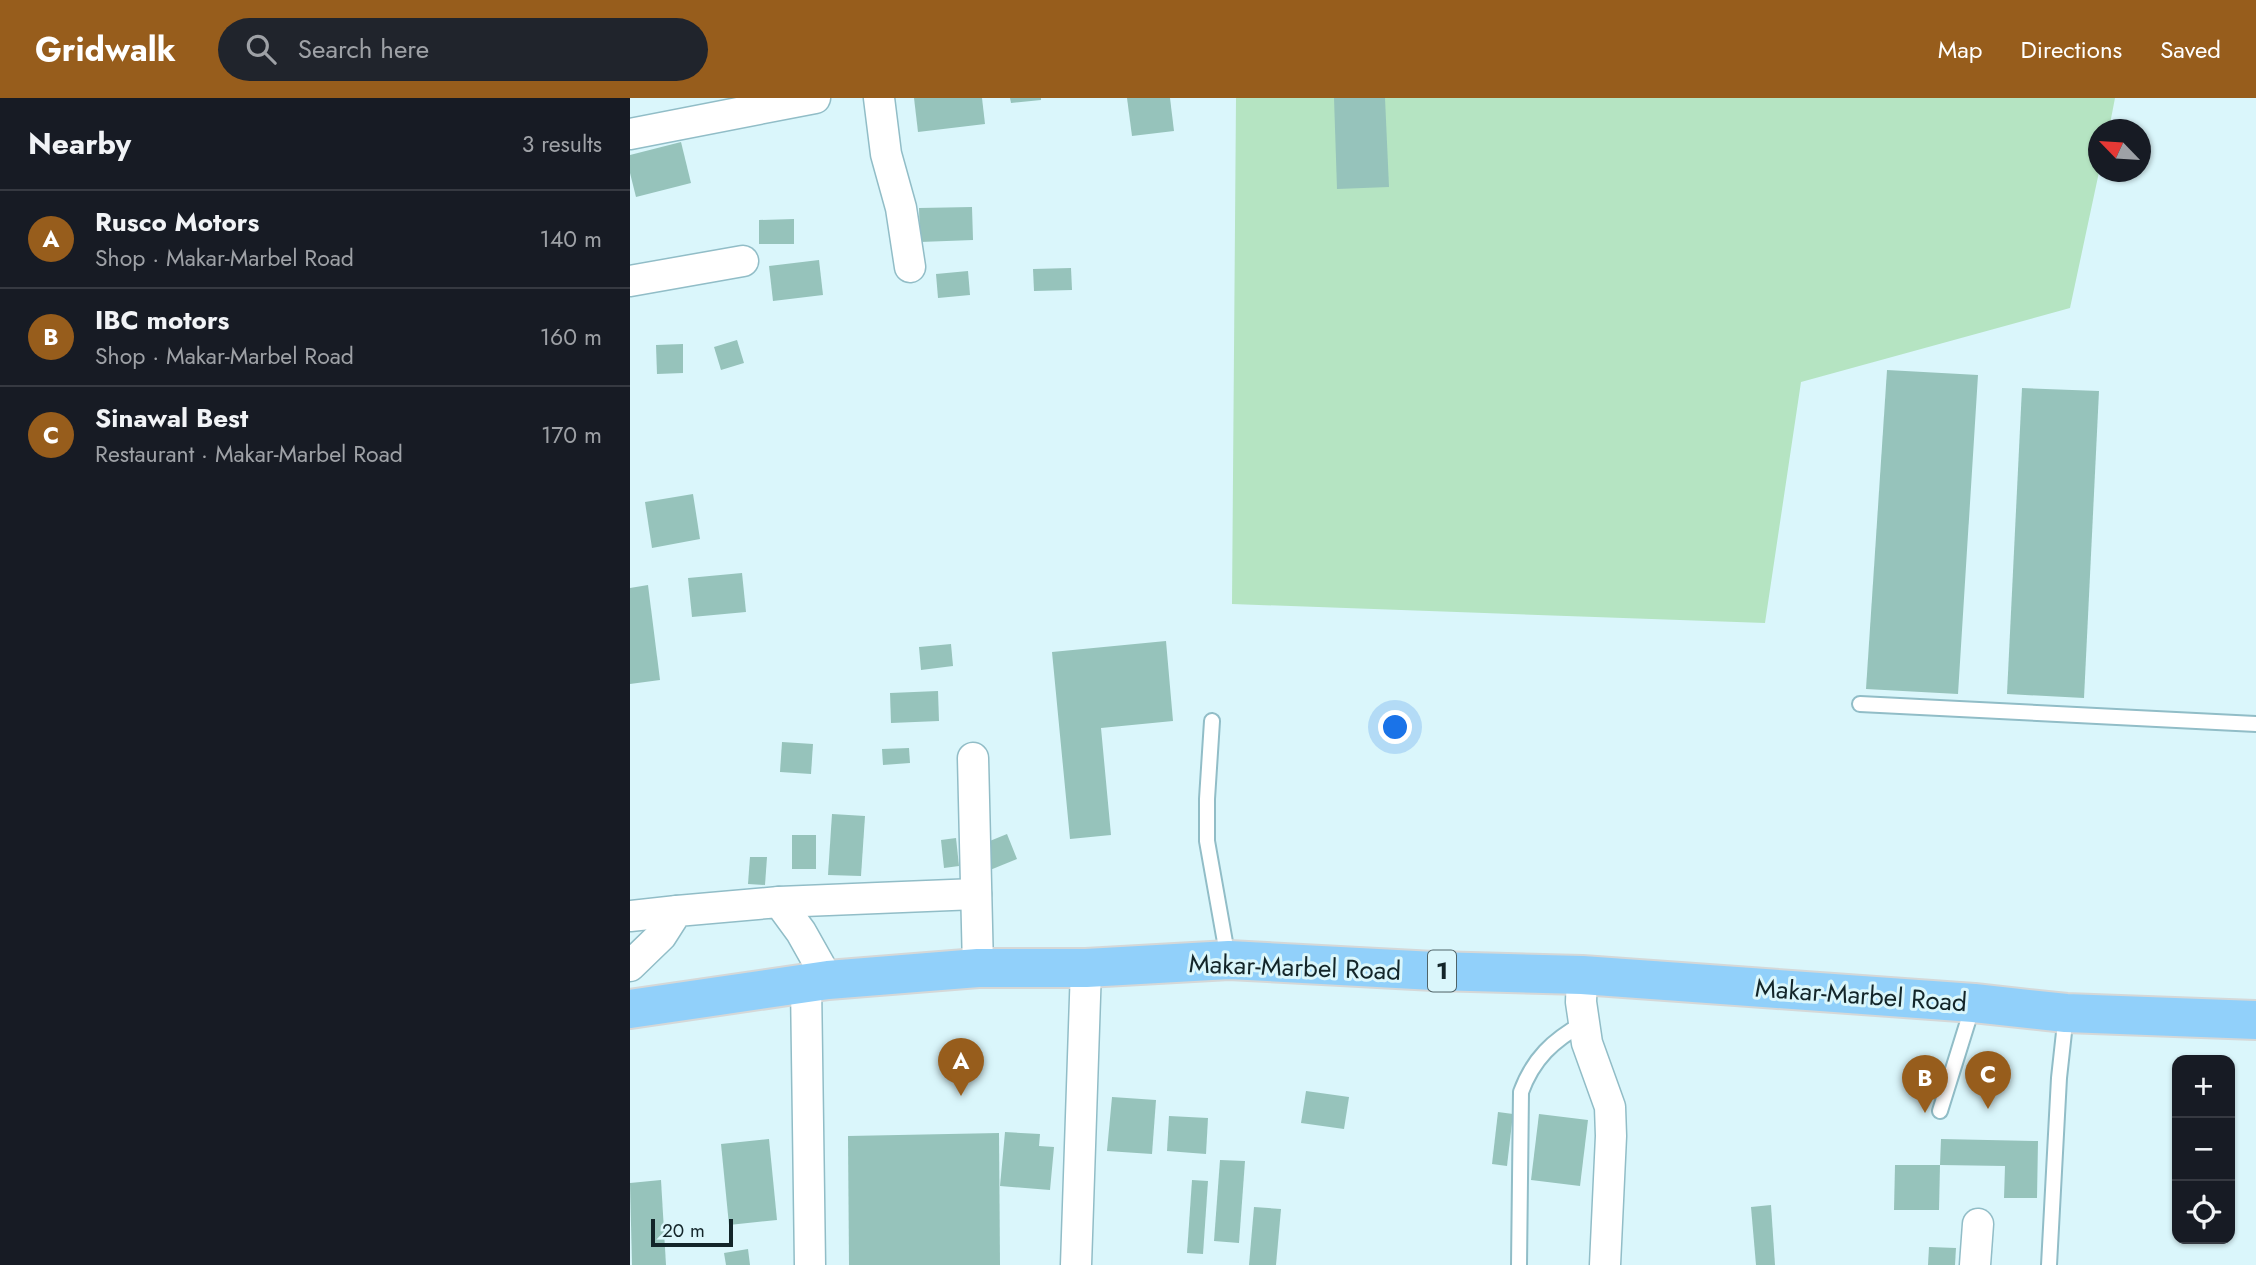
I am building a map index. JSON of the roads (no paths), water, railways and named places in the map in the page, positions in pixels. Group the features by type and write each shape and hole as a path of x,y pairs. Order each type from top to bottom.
{"main road":[{"name":"Makar-Marbel Road","path":"630,1009 817,982 978,968 1086,968 1229,960 1434,971 1582,975 1974,1003 2066,1013 2256,1020"}],"street":[{"path":"630,134 815,98"},
{"path":"878,98 886,154 901,208 910,267"},
{"path":"630,281 743,261"},
{"path":"973,758 978,968"},
{"path":"630,916 779,902 976,894"},
{"path":"779,902 801,932 817,982 810,1265"},
{"path":"630,966 661,936 677,911"},
{"path":"1076,1265 1086,968"},
{"path":"1582,975 1581,1002 1587,1043 1610,1107 1605,1265"},
{"path":"1975,1265 1978,1224"}],"lane":[{"path":"1860,704 2256,724"},
{"path":"1212,721 1207,841 1229,960"},
{"path":"1940,1111 1974,1003"},
{"path":"2049,1265 2059,1078 2066,1013"},
{"path":"1519,1265 1521,1092 1528,1073 1546,1049 1567,1032 1584,1023"}],"place":[{"name":"Rusco Motors","path":"961,1096"},
{"name":"Sinawal Best","path":"1988,1109"},
{"name":"IBC motors","path":"1925,1113"}]}
